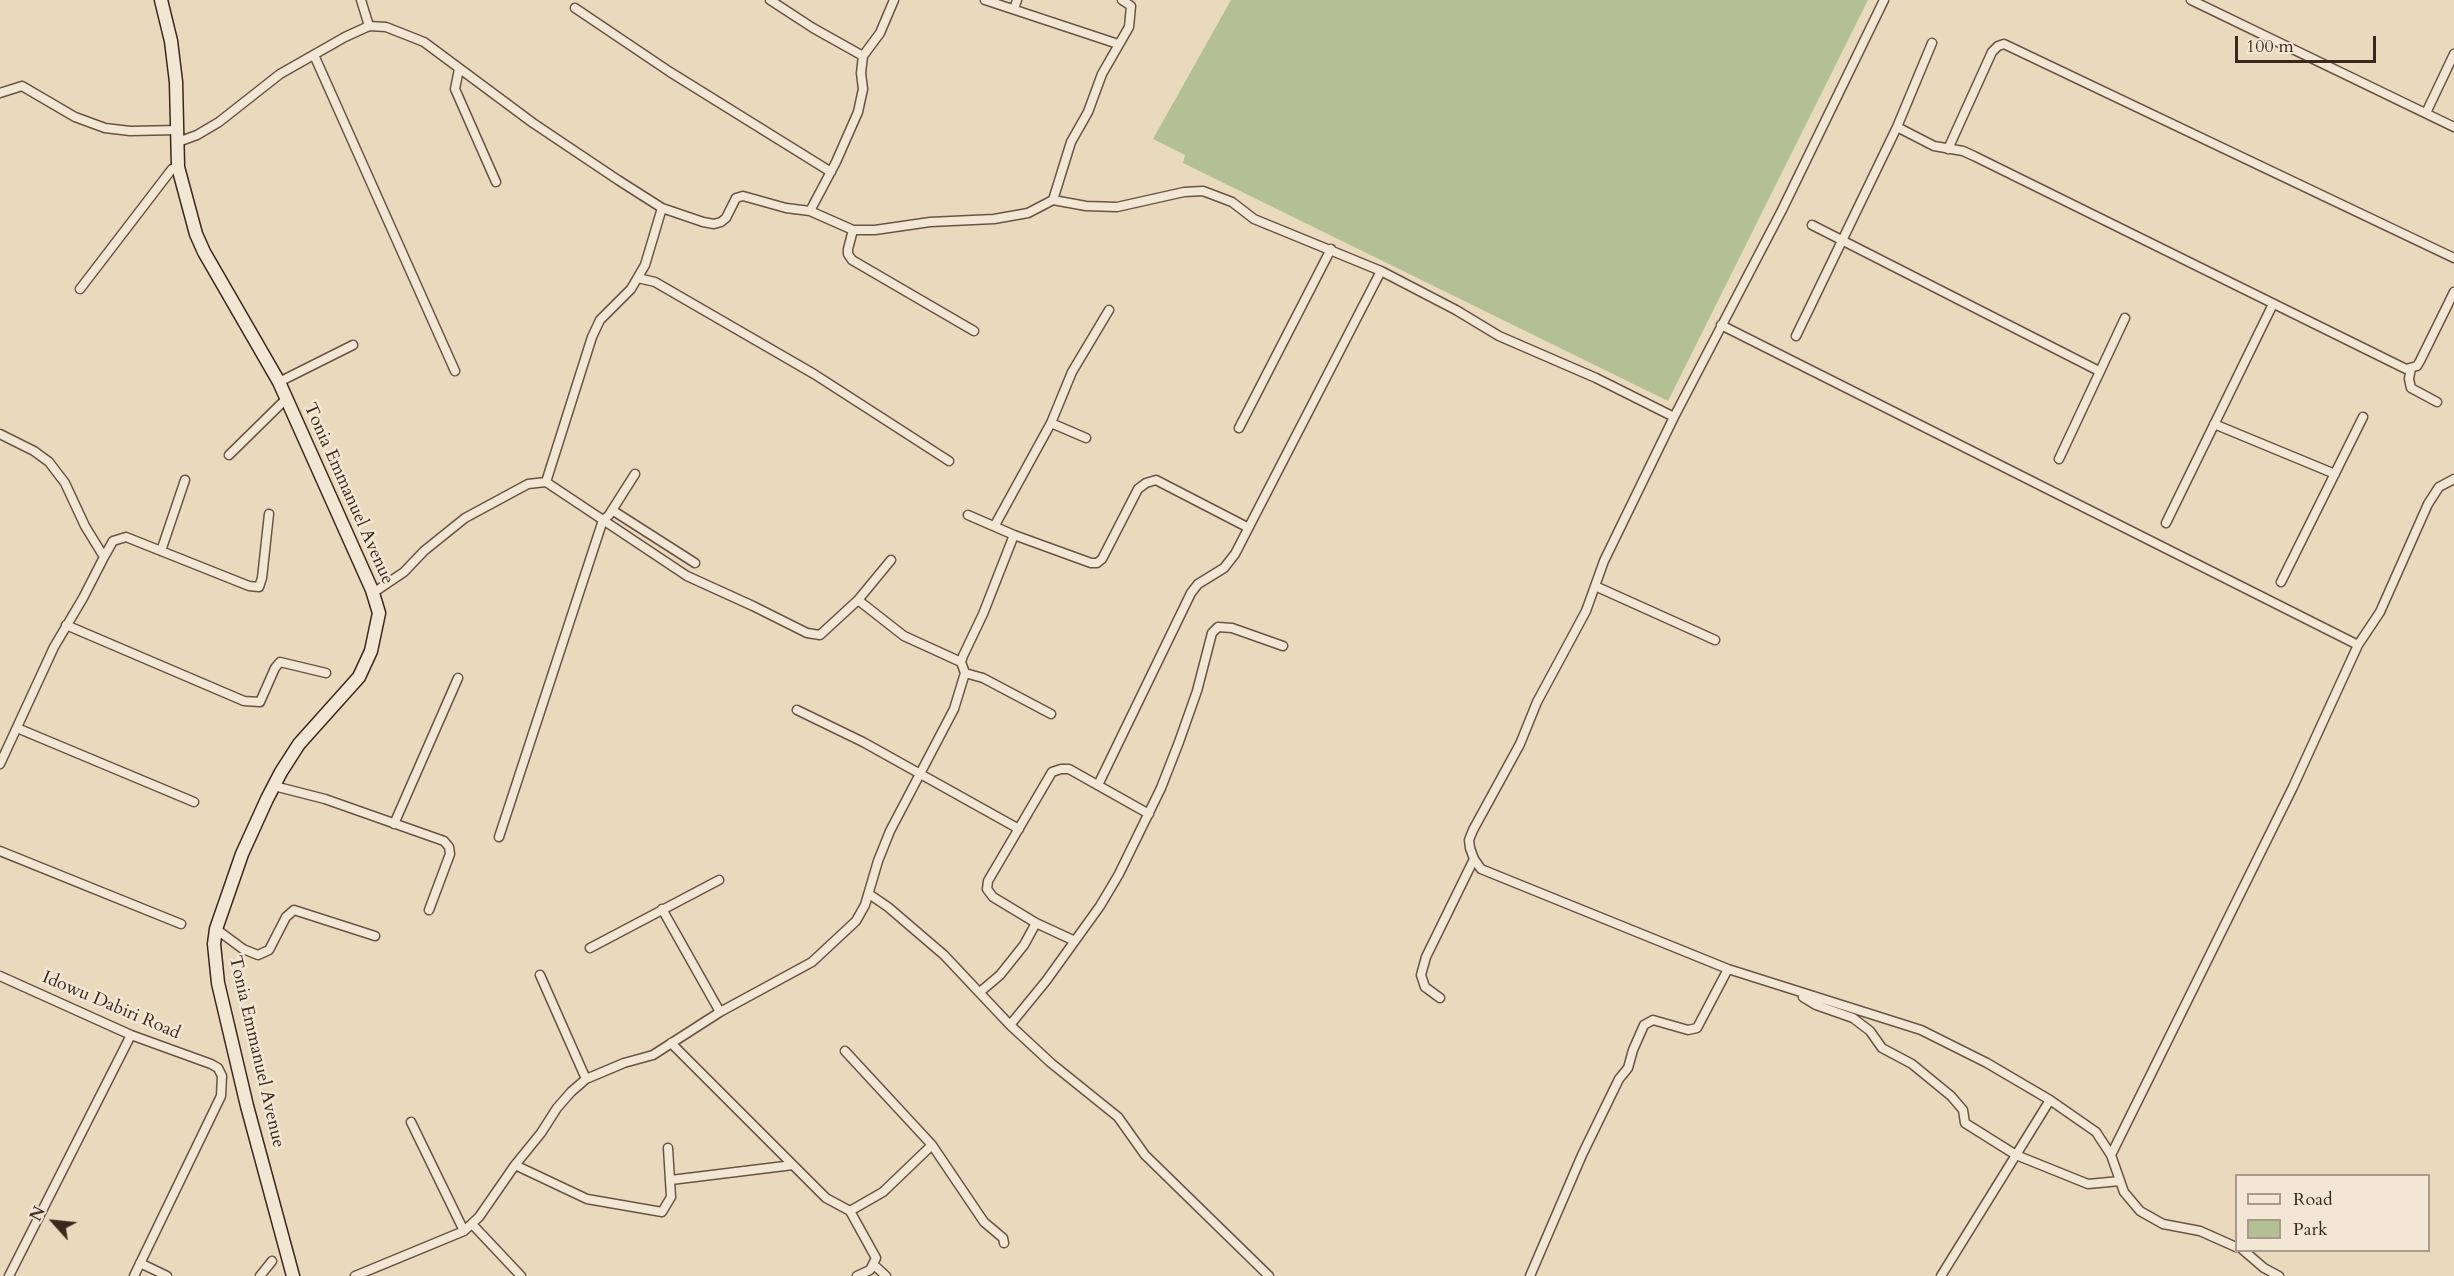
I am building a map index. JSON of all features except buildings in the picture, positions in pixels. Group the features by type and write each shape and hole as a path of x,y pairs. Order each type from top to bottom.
{"street":[{"name":"Tonia Emmanuel Avenue","path":"161,0 172,51 178,167 196,234 204,252 279,382 373,593 379,614 378,628 371,651 359,677 299,744 274,786 242,855 216,929 214,944 218,983 247,1106 293,1276"},
{"path":"361,0 369,26"},
{"path":"770,0 813,28 863,56"},
{"path":"810,211 831,172 858,112 863,89 861,74 863,56 880,33 894,0"},
{"path":"985,0 1118,44"},
{"path":"1014,9 1017,0"},
{"path":"1053,200 1071,142 1088,112 1102,74 1129,27 1132,10 1128,2 1122,0"},
{"path":"1884,0 1782,210 1674,417 1604,561 1583,618 1537,702 1520,744 1473,830 1469,840 1474,859 1481,869 1728,969 1921,1030 1987,1063 2050,1100 2096,1132 2111,1155 2124,1192 2140,1211 2163,1224 2200,1231 2235,1247"},
{"path":"2191,0 2454,127"},
{"path":"575,8 670,72 831,172"},
{"path":"0,93 22,86 75,117 105,128 178,136 197,135 219,122 280,74 369,26 386,27 424,42 543,130 663,208 714,224 726,218 736,198 744,196 786,208 810,211 853,230 875,230 930,222 994,219 1028,213 1053,200 1086,206 1117,207 1184,192 1203,191 1232,202 1254,219 1380,271 1456,310 1499,336 1567,365 1674,417"},
{"path":"1796,336 1897,127 1932,43"},
{"path":"1948,149 1992,52 2004,44 2454,258"},
{"path":"2426,113 2454,54"},
{"path":"314,55 455,371"},
{"path":"459,69 455,89 496,182"},
{"path":"1897,127 1934,146 1963,151 1974,156 2400,366 2411,368 2420,362 2454,292"},
{"path":"80,289 169,173 178,167"},
{"path":"546,482 597,326 600,320 631,289 638,278 645,265 663,208"},
{"path":"1812,225 2099,371"},
{"path":"853,230 848,249 852,260 974,331"},
{"path":"1239,428 1331,249"},
{"path":"1098,785 1191,593 1198,584 1216,574 1230,561 1380,271"},
{"path":"638,278 655,282 814,374 949,461"},
{"path":"2166,523 2273,304"},
{"path":"994,525 1051,423 1072,372 1109,310"},
{"path":"2058,459 2125,318"},
{"path":"1722,325 2358,645"},
{"path":"279,382 353,345"},
{"path":"2411,368 2411,388 2437,402"},
{"path":"229,455 286,399"},
{"path":"2281,582 2363,417"},
{"path":"1051,423 1086,438"},
{"path":"2214,424 2335,474"},
{"path":"0,434 34,451 49,462 65,483 85,526 104,557"},
{"path":"499,837 603,520 635,474"},
{"path":"2111,1155 2293,787 2358,645 2380,612 2428,504 2439,487 2454,479"},
{"path":"161,551 185,480"},
{"path":"968,515 1014,535 1090,563 1097,563 1102,559 1138,489 1156,480 1247,527"},
{"path":"373,593 404,572 432,544 465,518 528,484 546,482 687,576 814,636 820,635 858,600 891,560"},
{"path":"612,510 695,563"},
{"path":"0,764 54,647 113,541 119,537 126,537 249,586 259,587 269,514"},
{"path":"355,1276 464,1231 472,1224 515,1165 542,1133 557,1107 586,1079 624,1063 653,1055 720,1012 812,962 856,921 869,894 878,861 890,831 954,709 964,673 961,662 983,614 1014,535"},
{"path":"1595,586 1715,640"},
{"path":"858,600 904,636 961,662"},
{"path":"66,625 244,701 260,702 280,662 326,673"},
{"path":"1010,1025 1075,941 1119,874 1149,814 1197,691 1212,633 1218,627 1232,628 1283,646"},
{"path":"964,673 983,678 1051,714"},
{"path":"394,824 458,678"},
{"path":"797,710 863,742 1019,829"},
{"path":"17,728 194,802"},
{"path":"1075,941 1036,923 993,897 987,889 988,881 1052,772 1069,769 1149,814"},
{"path":"274,786 325,799 444,841 449,847 450,854 429,910"},
{"path":"0,851 181,924"},
{"path":"1440,998 1425,987 1421,975 1426,957 1474,859"},
{"path":"590,948 719,880"},
{"path":"869,894 888,907 944,955 1010,1025 1083,1091 1102,1103 1118,1118 1145,1155 1269,1276"},
{"path":"662,909 720,1012"},
{"path":"216,929 243,949 258,955 269,950 286,917 294,910 375,936"},
{"path":"980,992 1000,975 1024,945 1036,923"},
{"path":"1530,1276 1582,1155 1619,1079 1631,1061 1633,1050 1644,1025 1653,1020 1661,1020 1683,1029 1697,1028 1728,969"},
{"path":"540,975 586,1079"},
{"name":"Idowu Dabiri Road","path":"0,976 131,1035 211,1064 218,1068 222,1076 221,1096 141,1263"},
{"path":"1791,990 1816,1005 1853,1018 1870,1031 1882,1048 1912,1064 1951,1096 1963,1110 1965,1123 2016,1155 2088,1184 2120,1181"},
{"path":"9,1276 131,1035"},
{"path":"671,1043 826,1198 850,1211 876,1258 874,1265 865,1273 857,1276"},
{"path":"845,1051 933,1145 984,1222 1003,1238 1004,1243"},
{"path":"1941,1276 2050,1100"},
{"path":"411,1122 464,1231"},
{"path":"850,1211 883,1192 933,1145"},
{"path":"515,1165 587,1199 662,1212 671,1197 668,1148"},
{"path":"671,1180 793,1166"},
{"path":"472,1224 521,1276"},
{"path":"2244,1252 2264,1268 2279,1276"},
{"path":"260,1276 272,1261"},
{"path":"134,1276 141,1263 167,1276"},
{"path":"874,1265 886,1276"}],"green space":[{"path":"1231,0 1868,0 1668,401 1183,163 1185,155 1153,139"}]}
